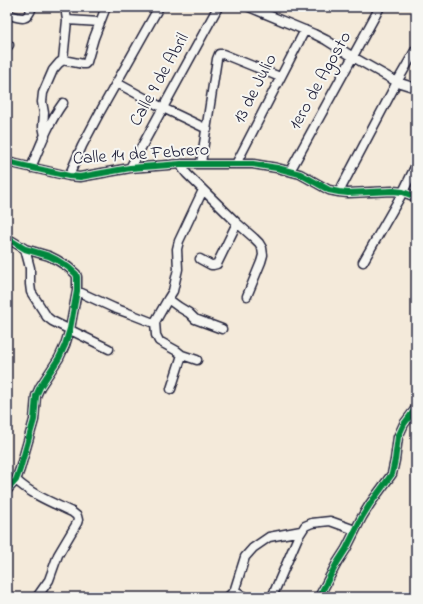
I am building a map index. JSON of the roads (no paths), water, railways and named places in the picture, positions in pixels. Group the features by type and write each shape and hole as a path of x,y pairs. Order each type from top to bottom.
{"street":[{"path":"7,14 22,19 28,16 32,7"},
{"path":"45,136 42,102 53,70 63,60 67,20 65,7"},
{"path":"63,60 83,64 87,62 92,42 106,7"},
{"path":"69,176 82,146 100,112 159,7"},
{"name":"Calle 9 de Abril","path":"130,168 218,7"},
{"path":"249,7 326,40 352,57 397,82 416,88"},
{"name":"1ero de Agosto","path":"290,171 380,7"},
{"path":"67,20 100,22"},
{"name":"13 de Julio","path":"236,164 305,30"},
{"path":"339,192 416,49"},
{"path":"200,164 219,54 223,54 280,77"},
{"path":"117,83 206,129"},
{"path":"31,168 45,136 63,103"},
{"name":"Calle 14 de Febrero","path":"7,162 69,176 80,177 130,168 181,164 253,164 300,174 329,190 348,193 386,191 403,192 416,197"},
{"path":"181,164 183,169 203,190 260,243 263,255 247,296"},
{"path":"363,262 403,192 416,165"},
{"path":"197,360 182,355 159,341 156,336 155,322 173,290 178,269 176,249 203,190"},
{"path":"200,259 211,265 217,264 237,223"},
{"path":"7,238 25,249 53,258 73,272 77,277 77,291 70,329 58,358 36,396 34,420 20,469 16,480 7,490"},
{"path":"25,249 30,268 31,292 47,317 52,321 109,349"},
{"path":"77,291 114,308 151,322 155,322"},
{"path":"168,299 189,313 195,319 222,329"},
{"path":"171,389 182,355"},
{"path":"319,597 370,504 392,474 398,437 404,424 416,408"},
{"path":"16,480 33,493 75,513 78,520 58,555 49,580 37,597"},
{"path":"272,597 301,531 305,526 312,523 330,520 355,530"},
{"path":"231,594 245,558 253,548 269,537 301,531"},
{"path":"231,594 239,592 245,597"}]}
